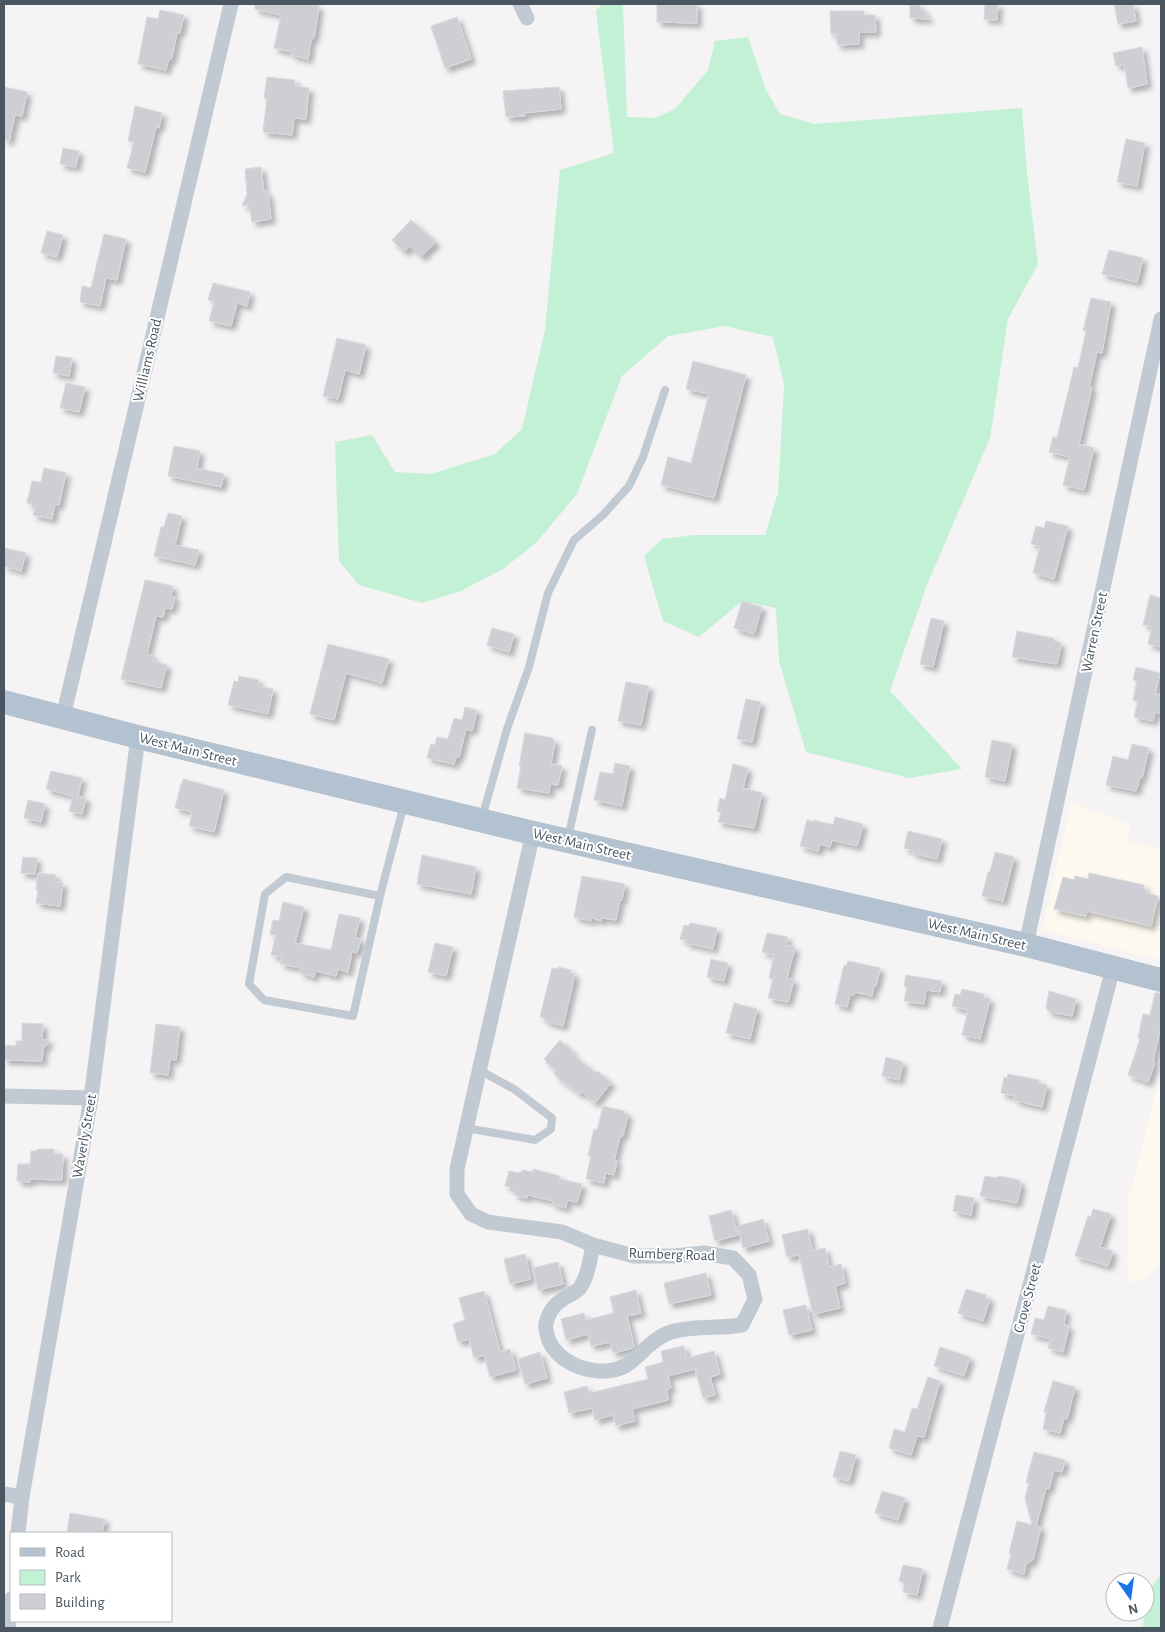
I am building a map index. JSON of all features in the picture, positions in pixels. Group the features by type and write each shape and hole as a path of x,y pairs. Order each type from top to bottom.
{"main road":[{"name":"West Main Street","path":"4,702 138,737 533,833 1026,945 1161,980"}],"street":[{"name":"Williams Road","path":"63,717 230,4"},
{"path":"520,4 527,18"},
{"name":"Warren Street","path":"1026,945 1161,320"},
{"name":"Waverly Street","path":"18,1532 22,1497 91,1098 138,737"},
{"name":"Rumberg Road","path":"533,833 457,1169 457,1194 471,1214 488,1222 562,1232 593,1245 634,1256 674,1256 704,1253 733,1258 749,1275 755,1299 742,1325 722,1328 692,1327 668,1333 625,1366 608,1371 590,1370 562,1359 549,1344 546,1325 552,1307 579,1290 586,1274 593,1245"},
{"name":"Grove Street","path":"940,1628 1113,968"},
{"path":"4,1096 91,1098"},
{"path":"4,1494 22,1497"},
{"path":"8,1628 10,1609"}],"lane":[{"path":"482,820 507,729 529,667 548,593 574,540 603,515 629,486 643,457 665,390"},
{"path":"567,840 592,730"},
{"path":"380,896 286,877 265,894 249,984 264,1000 352,1016 380,896 405,802"},
{"path":"466,1128 535,1140 551,1130 552,1118 514,1089 479,1070"}],"shaded area":[{"path":"1071,803 1130,824 1127,841 1161,849 1161,960 1042,930"},
{"path":"1161,1071 1161,1261 1145,1278 1128,1283 1127,1203"}],"green space":[{"path":"602,4 623,4 627,117 655,118 675,109 708,70 715,41 748,37 766,90 780,114 815,124 1022,108 1027,173 1038,264 1008,319 990,438 927,585 890,691 962,769 909,778 806,752 779,661 776,608 742,601 699,637 663,621 644,556 662,539 695,535 765,535 778,493 784,385 773,337 725,326 668,336 622,376 577,494 536,543 503,569 461,591 422,603 359,585 339,561 335,442 372,435 395,472 431,474 495,454 522,429 545,330 560,170 614,153 596,11"},
{"path":"1161,1574 1161,1628 1143,1628 1144,1622 1155,1622 1155,1582"}],"building":[{"path":"255,4 306,4 319,6 314,38 311,40 308,59 291,55 292,52 274,48 281,15 255,9"},
{"path":"657,4 697,4 697,23 657,22"},
{"path":"910,4 918,4 929,19 910,18"},
{"path":"985,4 998,4 997,20 984,19"},
{"path":"1114,4 1133,4 1136,21 1118,24"},
{"path":"160,10 184,15 180,33 177,32 172,58 168,61 166,70 138,64 147,17 158,19"},
{"path":"830,11 864,11 864,15 875,15 876,32 859,32 859,44 837,45 837,34 831,34"},
{"path":"457,17 471,59 445,68 431,26"},
{"path":"1142,47 1147,84 1128,88 1124,64 1116,66 1113,53"},
{"path":"267,77 295,80 295,86 309,88 306,119 294,118 292,135 263,132 267,98 264,98"},
{"path":"4,87 27,92 22,116 15,115 9,141 4,140"},
{"path":"559,87 561,109 524,113 525,116 506,117 503,91"},
{"path":"135,106 162,113 159,128 156,127 145,172 127,168 134,142 128,141"},
{"path":"1126,139 1145,143 1137,186 1117,182"},
{"path":"63,148 79,151 76,167 60,164"},
{"path":"261,167 264,192 268,192 271,219 252,222 248,205 242,206 247,194 245,169"},
{"path":"411,220 436,242 421,257 410,246 404,252 392,240"},
{"path":"47,231 63,235 57,257 41,253"},
{"path":"104,234 126,239 117,280 106,278 100,306 80,302 82,286 91,288"},
{"path":"1109,250 1143,258 1137,282 1102,274"},
{"path":"213,283 250,292 247,306 237,303 231,326 209,321 214,302 208,300"},
{"path":"1091,298 1111,302 1102,353 1097,352 1089,387 1092,387 1079,444 1094,448 1084,490 1063,485 1070,457 1049,452 1053,437 1057,438 1074,367 1078,368 1086,331 1083,331"},
{"path":"337,338 366,345 359,374 345,370 338,399 323,396"},
{"path":"56,356 72,358 69,376 53,373"},
{"path":"693,361 746,375 714,498 661,485 668,457 691,463 709,394 686,389"},
{"path":"66,383 85,387 79,412 60,408"},
{"path":"174,446 200,451 197,468 224,474 221,487 168,476"},
{"path":"44,468 66,473 59,505 55,504 52,519 33,515 36,505 27,503 32,481 41,482"},
{"path":"168,513 182,516 175,545 199,550 195,565 154,556 161,527 164,527"},
{"path":"1046,521 1068,526 1054,579 1033,573 1040,546 1031,544 1036,526 1044,528"},
{"path":"4,548 26,553 21,571 4,566"},
{"path":"145,580 173,586 171,596 175,597 172,609 165,608 163,617 156,616 147,654 154,656 153,661 167,665 161,688 121,679"},
{"path":"1150,595 1161,598 1161,647 1148,644 1152,627 1143,625"},
{"path":"742,601 762,607 754,634 734,628"},
{"path":"931,618 944,621 933,667 920,664"},
{"path":"492,628 514,634 509,652 487,645"},
{"path":"1017,631 1053,638 1061,643 1057,664 1012,657"},
{"path":"328,644 389,659 382,683 346,673 334,720 310,714"},
{"path":"1136,667 1160,673 1155,694 1161,695 1161,714 1155,712 1153,721 1134,717 1138,701 1133,700 1137,681 1133,680"},
{"path":"239,676 259,680 258,686 273,689 268,714 228,705 234,681 238,682"},
{"path":"626,682 649,686 641,725 618,721"},
{"path":"746,699 761,702 752,742 737,739"},
{"path":"465,707 477,710 472,731 466,729 459,757 456,757 454,764 427,758 431,744 435,745 437,737 448,739 454,718 462,720"},
{"path":"525,733 552,738 555,742 551,764 562,766 558,785 550,784 549,793 517,788"},
{"path":"992,740 1012,744 1005,781 985,777"},
{"path":"1132,744 1149,748 1142,778 1140,777 1136,791 1106,785 1113,756 1128,760"},
{"path":"615,763 630,766 622,806 594,800 600,772 613,774"},
{"path":"733,764 748,768 743,788 762,793 754,828 718,822 721,812 717,811 720,798 725,800"},
{"path":"51,771 82,778 78,796 86,798 82,814 69,811 73,796 46,789"},
{"path":"183,779 224,790 214,832 189,826 192,812 175,808"},
{"path":"28,800 45,804 41,822 24,818"},
{"path":"835,817 863,824 857,846 832,840 830,847 820,844 818,851 800,846 807,820 833,825"},
{"path":"908,831 942,839 937,859 912,853 913,850 904,848"},
{"path":"995,852 1014,857 1003,901 982,896"},
{"path":"422,855 476,867 471,894 417,884"},
{"path":"23,857 37,858 35,874 21,873"},
{"path":"38,873 56,875 55,882 63,883 60,906 36,903"},
{"path":"1089,873 1144,885 1143,889 1147,890 1146,893 1158,896 1151,926 1087,911 1086,916 1054,909 1063,877 1074,880 1075,876 1088,879"},
{"path":"582,876 625,884 616,920 602,918 601,921 592,918 591,921 574,917"},
{"path":"283,902 304,907 295,943 331,950 339,914 360,918 355,938 361,939 357,953 352,951 348,972 338,969 336,976 316,971 314,977 300,973 301,968 280,964 282,957 271,955 276,935 270,934 273,920 279,921"},
{"path":"690,923 717,928 713,949 686,943 686,940 680,939 684,925 689,926"},
{"path":"767,933 788,937 786,945 795,947 787,978 794,980 788,1002 768,998 773,979 769,978 774,955 762,952"},
{"path":"435,943 453,947 446,976 428,972"},
{"path":"711,959 728,963 724,981 707,977"},
{"path":"848,961 880,968 872,996 855,992 854,995 850,994 847,1007 835,1004 844,965 846,966"},
{"path":"558,967 571,970 570,973 575,974 563,1026 545,1021 546,1019 540,1017 552,968 557,969"},
{"path":"906,975 942,981 940,992 926,990 924,1004 904,1001 907,987 904,987"},
{"path":"962,989 984,994 983,997 990,999 980,1039 962,1035 968,1010 952,1006 955,994 960,995"},
{"path":"1049,991 1076,999 1072,1016 1050,1012 1046,1008"},
{"path":"1155,993 1161,993 1161,1024 1153,1062 1155,1062 1148,1082 1128,1075 1140,1039 1138,1038 1143,1014 1150,1015"},
{"path":"734,1003 757,1009 750,1039 726,1033"},
{"path":"22,1023 43,1024 42,1040 50,1040 43,1049 42,1061 4,1060 4,1045 16,1046 16,1041 22,1041"},
{"path":"156,1024 180,1027 176,1060 170,1059 168,1075 150,1073"},
{"path":"560,1040 573,1052 572,1054 596,1073 598,1071 611,1083 595,1103 582,1092 579,1094 554,1074 556,1071 544,1059"},
{"path":"886,1057 903,1062 899,1080 882,1076"},
{"path":"1008,1074 1039,1080 1038,1083 1047,1085 1042,1107 1014,1100 1015,1096 1001,1093 1004,1077 1007,1078"},
{"path":"603,1106 624,1111 624,1113 628,1114 614,1161 617,1161 614,1175 606,1173 604,1183 586,1179 591,1156 588,1156 594,1129 597,1130"},
{"path":"37,1149 54,1149 54,1154 63,1154 62,1180 30,1179 30,1182 17,1181 18,1164 30,1164 31,1151 37,1151"},
{"path":"533,1169 560,1176 559,1179 582,1184 577,1202 567,1200 566,1208 552,1204 553,1201 528,1195 527,1198 514,1195 515,1188 505,1186 509,1171 519,1173 522,1170 533,1172"},
{"path":"985,1176 996,1178 1000,1176 1019,1180 1021,1186 1017,1203 980,1196"},
{"path":"956,1195 974,1198 971,1215 953,1211"},
{"path":"1093,1209 1111,1214 1100,1247 1113,1251 1108,1266 1075,1256 1088,1216 1091,1217"},
{"path":"731,1210 738,1235 715,1241 709,1216"},
{"path":"763,1219 769,1241 743,1248 738,1226"},
{"path":"808,1229 812,1251 825,1248 829,1267 841,1264 845,1283 835,1286 840,1308 813,1314 799,1255 787,1257 782,1235"},
{"path":"525,1254 531,1279 510,1284 504,1259"},
{"path":"558,1262 563,1284 538,1290 533,1268"},
{"path":"706,1273 711,1295 669,1304 664,1283"},
{"path":"966,1289 986,1295 986,1298 990,1299 983,1321 958,1313"},
{"path":"636,1290 641,1313 627,1316 633,1348 613,1353 610,1342 591,1346 588,1334 566,1340 561,1319 584,1313 586,1320 614,1313 610,1297"},
{"path":"484,1291 500,1352 510,1349 516,1370 490,1377 484,1355 474,1358 469,1339 458,1342 453,1324 465,1320 459,1298"},
{"path":"806,1305 812,1330 789,1335 783,1310"},
{"path":"1048,1306 1066,1310 1064,1325 1069,1326 1063,1352 1048,1348 1051,1339 1031,1334 1035,1318 1044,1320"},
{"path":"684,1346 687,1358 714,1351 720,1374 710,1377 715,1395 703,1398 695,1369 668,1376 671,1388 667,1389 668,1400 632,1409 635,1421 616,1426 613,1415 595,1420 592,1408 569,1413 564,1392 587,1386 590,1393 648,1379 645,1367 663,1362 661,1351"},
{"path":"940,1347 970,1357 964,1376 934,1366"},
{"path":"540,1352 547,1378 525,1384 518,1359"},
{"path":"928,1377 940,1381 924,1437 917,1436 911,1455 889,1448 894,1429 905,1432 912,1408 917,1409"},
{"path":"1053,1381 1075,1387 1067,1419 1064,1418 1060,1433 1043,1429 1046,1413 1044,1412"},
{"path":"840,1451 856,1455 849,1481 833,1477"},
{"path":"1034,1452 1065,1460 1062,1472 1054,1470 1049,1489 1046,1488 1036,1526 1041,1527 1033,1560 1026,1564 1024,1574 1007,1569 1017,1521 1032,1525 1025,1498 1029,1483 1026,1483"},
{"path":"882,1491 905,1498 898,1520 875,1513"},
{"path":"70,1513 105,1519 102,1532 67,1532"},
{"path":"903,1565 923,1569 917,1595 903,1592 905,1583 899,1581"}]}
